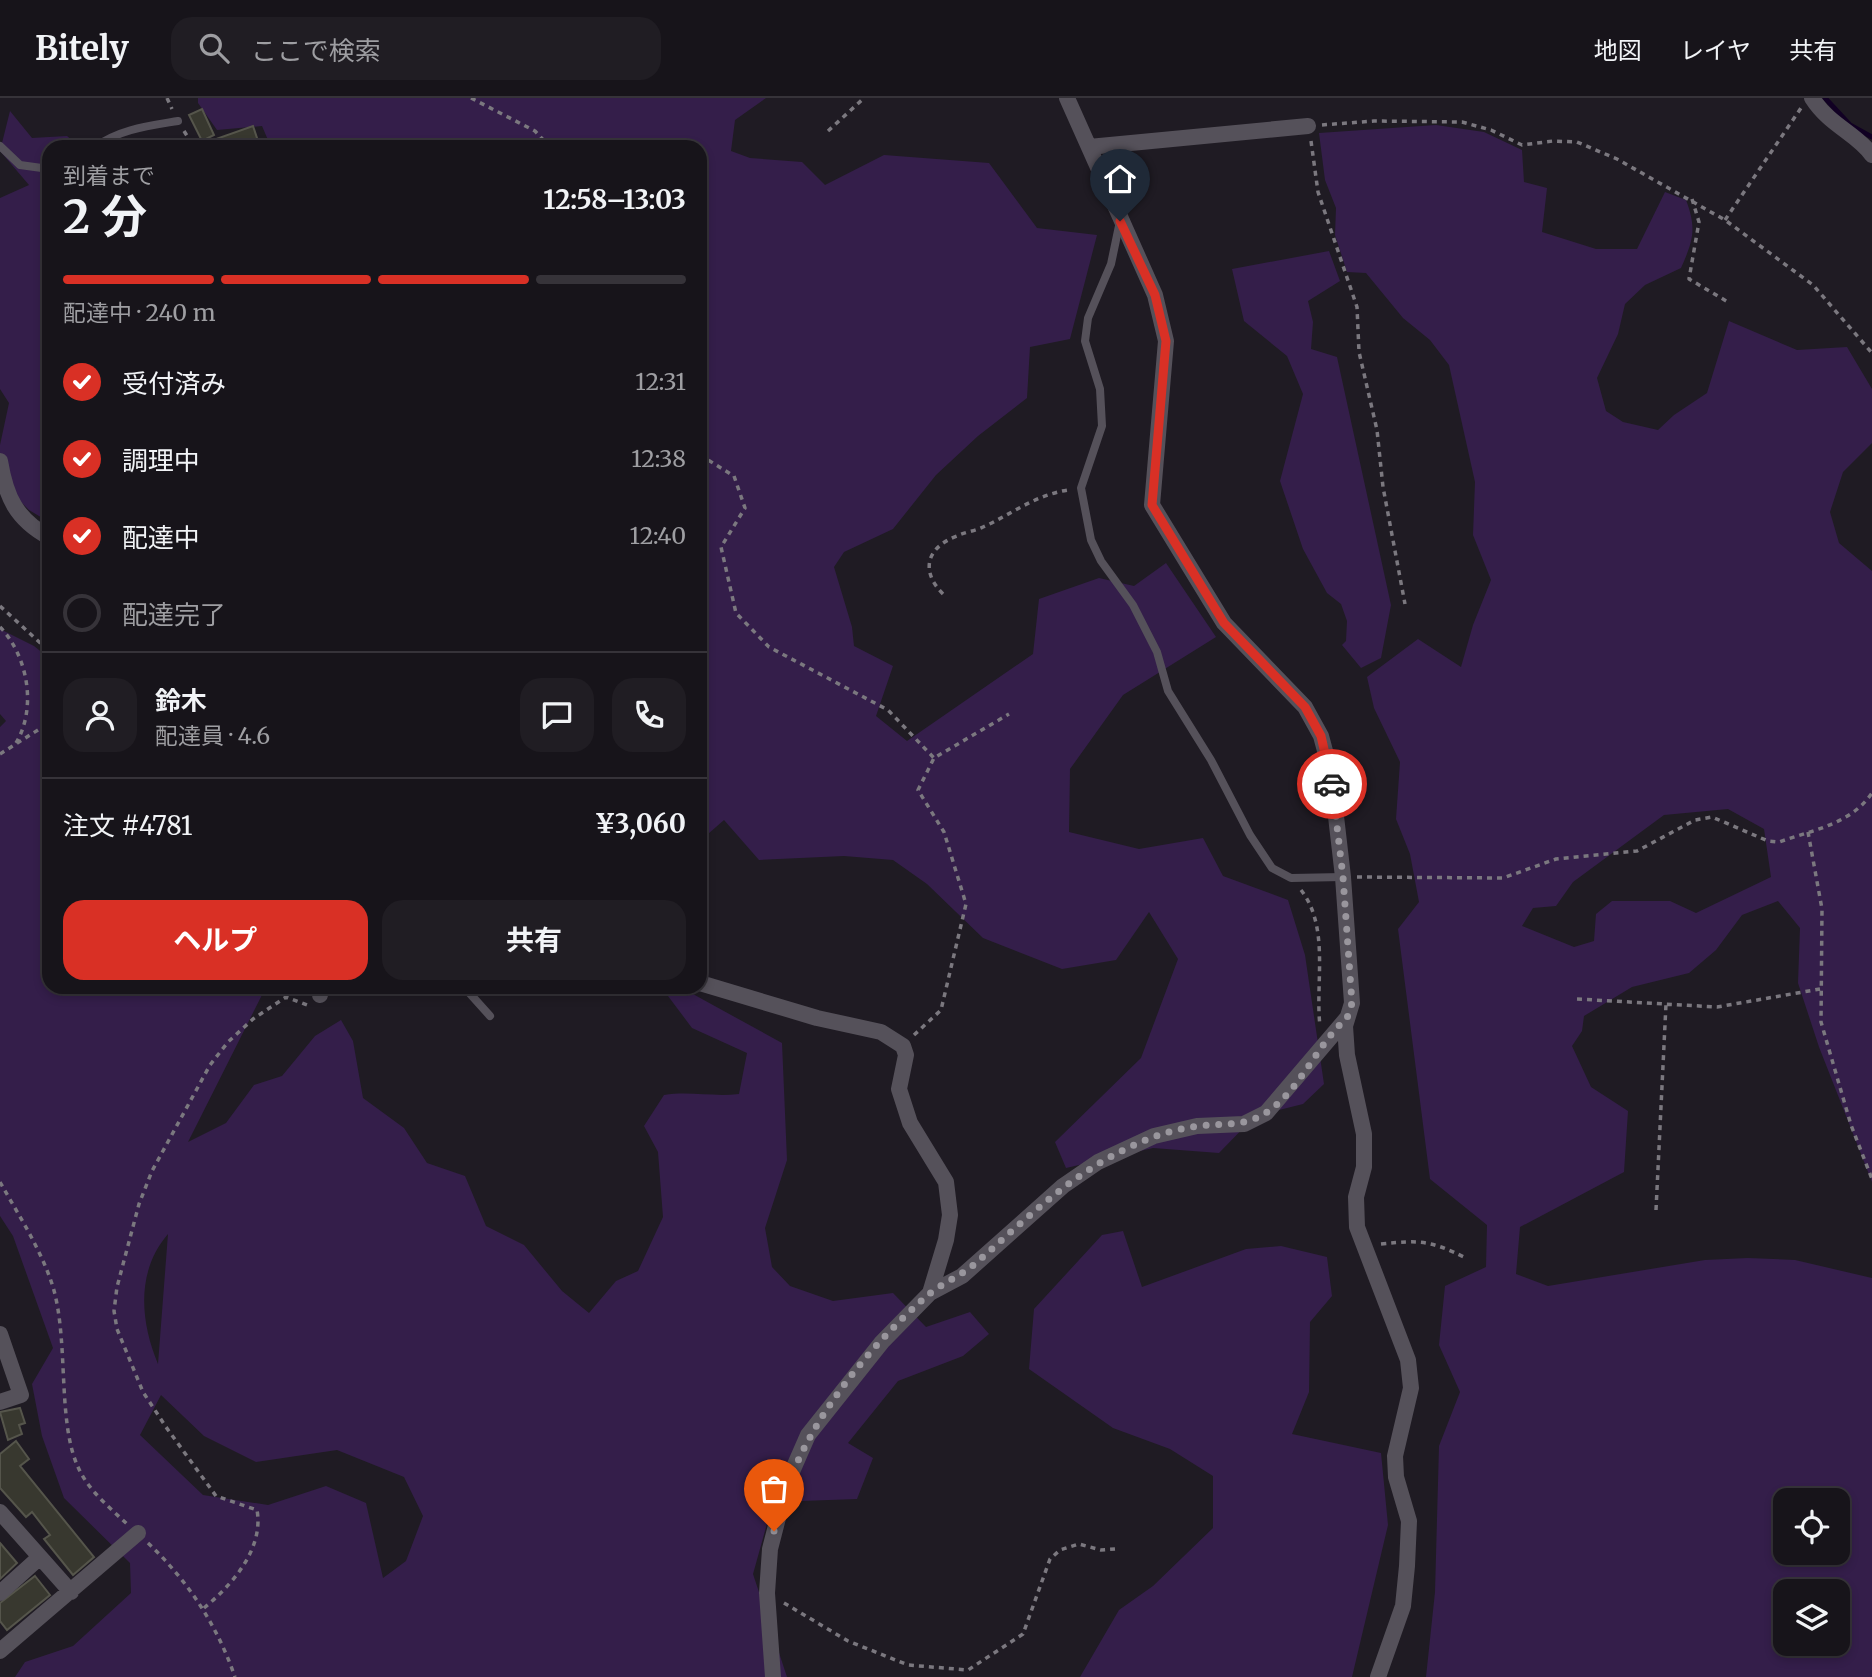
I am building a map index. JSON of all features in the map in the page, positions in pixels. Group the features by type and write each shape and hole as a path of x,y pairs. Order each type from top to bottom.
{"street":[{"path":"1068,98 1120,221 1155,295 1166,341 1152,505 1224,623 1305,707 1321,736 1331,772 1343,877 1352,1003 1347,1018 1347,1055 1364,1134 1364,1167 1356,1197 1357,1227 1408,1360 1411,1388 1395,1456 1396,1477 1409,1521 1408,1566 1403,1606 1378,1677"},
{"path":"1810,98 1822,113 1870,147"},
{"path":"1089,147 1308,126"},
{"path":"0,461 4,487 15,512 42,532"},
{"path":"707,985 817,1018 881,1032 902,1046 906,1055 899,1089 903,1105 910,1123 946,1182 950,1215 947,1240 930,1293"},
{"path":"772,1677 767,1593 770,1549 778,1513 808,1435 874,1352 930,1293 962,1276 1063,1186 1098,1162 1154,1136 1197,1126 1244,1124 1266,1113 1347,1018"},
{"path":"0,1334 21,1395 0,1402"},
{"path":"0,1512 71,1592"},
{"path":"0,1651 138,1533"},
{"path":"0,1592 40,1558"}],"lane":[{"path":"105,140 143,126 178,121"},
{"path":"0,146 20,165 42,168"},
{"path":"1120,221 1111,264 1088,318 1085,341 1100,389 1102,426 1081,488 1091,540 1101,561 1133,605 1157,652 1168,691 1211,760 1250,835 1272,868 1291,878 1343,877"},
{"path":"470,994 490,1016"}],"path":[{"path":"471,98 535,131 543,140"},
{"path":"828,131 864,98"},
{"path":"1725,220 1810,98"},
{"path":"1405,604 1383,487 1377,430 1359,352 1357,307 1318,192 1308,126 1374,121 1462,122 1491,130 1522,145 1553,141 1577,142 1617,159 1725,220 1813,285 1872,353"},
{"path":"1692,199 1699,222 1689,279 1728,302"},
{"path":"707,459 734,476 745,508 721,547 736,613 769,647 888,710 934,758"},
{"path":"943,594 931,582 928,570 930,559 940,546 954,536 981,529 1036,498 1081,488"},
{"path":"0,606 42,645"},
{"path":"0,627 14,642 29,712 16,743"},
{"path":"902,1046 941,1010 966,904 944,832 918,790 934,758 1009,714"},
{"path":"0,754 42,727"},
{"path":"1343,877 1503,878 1556,859 1637,851 1695,820 1712,817 1769,841 1779,842 1846,818 1861,809 1872,793"},
{"path":"1808,832 1822,909 1821,1021 1851,1125 1872,1179"},
{"path":"1291,878 1305,895 1315,922 1320,950 1319,1011 1324,1046"},
{"path":"1577,999 1717,1007 1820,989"},
{"path":"204,1608 228,1588 243,1565 255,1541 259,1520 257,1510 216,1496 143,1392 117,1329 114,1311 117,1287 139,1204 152,1171 210,1065 228,1042 253,1019 286,997 307,1005 317,994"},
{"path":"1656,1210 1666,1004"},
{"path":"0,1182 34,1240 53,1287 65,1361 69,1424 77,1466 105,1504 165,1560 204,1608 224,1645 235,1677"},
{"path":"1365,1246 1419,1240 1437,1244 1466,1258"},
{"path":"767,1593 848,1641 908,1665 968,1670 1023,1634 1050,1559 1060,1550 1079,1544 1101,1550 1115,1549"}],"shaded area":[{"path":"198,98 766,98 735,120 731,151 750,158 802,162 825,185 884,155 989,163 1037,228 1097,235 1070,339 1030,347 1027,398 978,436 936,475 893,529 844,552 834,567 852,627 854,646 893,666 876,716 907,741 1033,654 1039,599 1099,578 1134,586 1166,563 1216,637 1123,695 1070,769 1069,832 1139,849 1203,838 1223,876 1288,900 1305,955 1324,1084 1303,1104 1255,1116 1219,1153 1153,1148 1066,1168 1055,1142 1141,1058 1178,959 1149,912 1116,960 1062,969 983,938 927,884 893,860 844,856 759,860 724,820 707,835 707,140 268,140 262,126 217,130 198,103"},
{"path":"10,111 32,138 67,136 72,140 42,140 42,518 29,510 0,481 0,445 9,403 0,389 0,198 29,185 0,151"},
{"path":"1436,125 1484,132 1522,150 1524,182 1547,188 1542,232 1596,249 1637,249 1665,192 1686,200 1692,219 1692,235 1681,268 1645,285 1625,304 1618,334 1597,378 1606,411 1623,422 1658,430 1674,415 1707,393 1729,321 1797,350 1847,347 1872,389 1872,443 1843,472 1830,512 1839,543 1872,571 1872,1182 1819,1047 1798,983 1800,928 1778,901 1742,915 1716,950 1689,973 1632,987 1584,1016 1582,1031 1572,1046 1591,1087 1628,1111 1624,1172 1520,1227 1516,1274 1548,1286 1705,1260 1748,1258 1795,1260 1872,1278 1872,1677 1426,1677 1435,1592 1439,1446 1460,1392 1439,1345 1445,1286 1486,1267 1487,1225 1430,1179 1398,929 1419,902 1410,854 1396,819 1400,762 1374,708 1367,677 1418,639 1461,667 1473,625 1491,580 1473,535 1475,482 1449,365 1430,340 1403,318 1366,273 1347,272 1335,235 1336,208 1325,180 1319,133","holes":["1728,809 1764,829 1771,877 1696,913 1670,901 1612,901 1596,914 1594,941 1574,947 1522,926 1533,908 1556,906 1573,882 1664,815"]},
{"path":"1329,251 1340,281 1308,301 1313,322 1311,349 1337,357 1391,605 1381,658 1361,668 1342,645 1346,641 1347,621 1341,604 1327,593 1303,549 1280,481 1303,394 1287,356 1244,321 1232,269"},
{"path":"0,629 42,652 42,994 262,994 188,1142 226,1123 254,1085 282,1076 315,1036 341,1020 353,1041 363,1098 404,1128 427,1163 465,1176 486,1226 524,1245 562,1291 589,1313 616,1281 638,1271 663,1217 658,1152 644,1126 664,1095 739,1094 747,1053 692,1028 666,994 693,994 782,1043 787,1160 765,1228 772,1267 790,1286 833,1301 893,1293 926,1327 970,1312 989,1334 963,1356 898,1381 848,1443 873,1458 857,1499 773,1502 753,1574 787,1677 15,1677 25,1662 73,1646 131,1593 130,1563 64,1498 42,1436 32,1384 53,1348 13,1236 0,1216 0,727 6,721 0,714","holes":["168,1234 158,1364 147,1331 144,1297 150,1264","161,1395 204,1436 256,1462 337,1450 404,1477 423,1516 406,1561 383,1578 366,1503 326,1486 268,1505 203,1495 140,1435"]},
{"path":"1123,1231 1142,1287 1246,1249 1281,1246 1327,1257 1332,1296 1310,1322 1309,1392 1292,1434 1381,1453 1388,1525 1352,1677 1080,1677 1119,1610 1153,1586 1213,1528 1213,1476 1170,1449 1113,1428 1029,1369 1034,1309 1102,1235"}],"building":[{"path":"202,109 214,135 202,140 189,115"},
{"path":"253,126 258,140 213,140"},
{"path":"20,1408 25,1423 19,1425 22,1434 8,1440 0,1412"},
{"path":"16,1441 29,1459 20,1466 94,1557 73,1575 44,1539 50,1535 32,1512 26,1517 0,1488 0,1454"},
{"path":"0,1543 17,1563 0,1579"},
{"path":"35,1576 50,1595 7,1630 0,1621 0,1603"}],"waterway":[{"path":"1825,98 1850,125 1872,137"}],"way so far":[{"path":"774,1531 787,1483 808,1435 882,1342 930,1293 962,1276 1063,1186 1098,1162 1154,1136 1197,1126 1244,1124 1266,1113 1294,1084 1347,1018 1352,1003 1343,877 1332,784"}],"route":[{"path":"1120,221 1155,295 1166,341 1152,505 1224,623 1305,707 1321,736 1332,784"}]}
